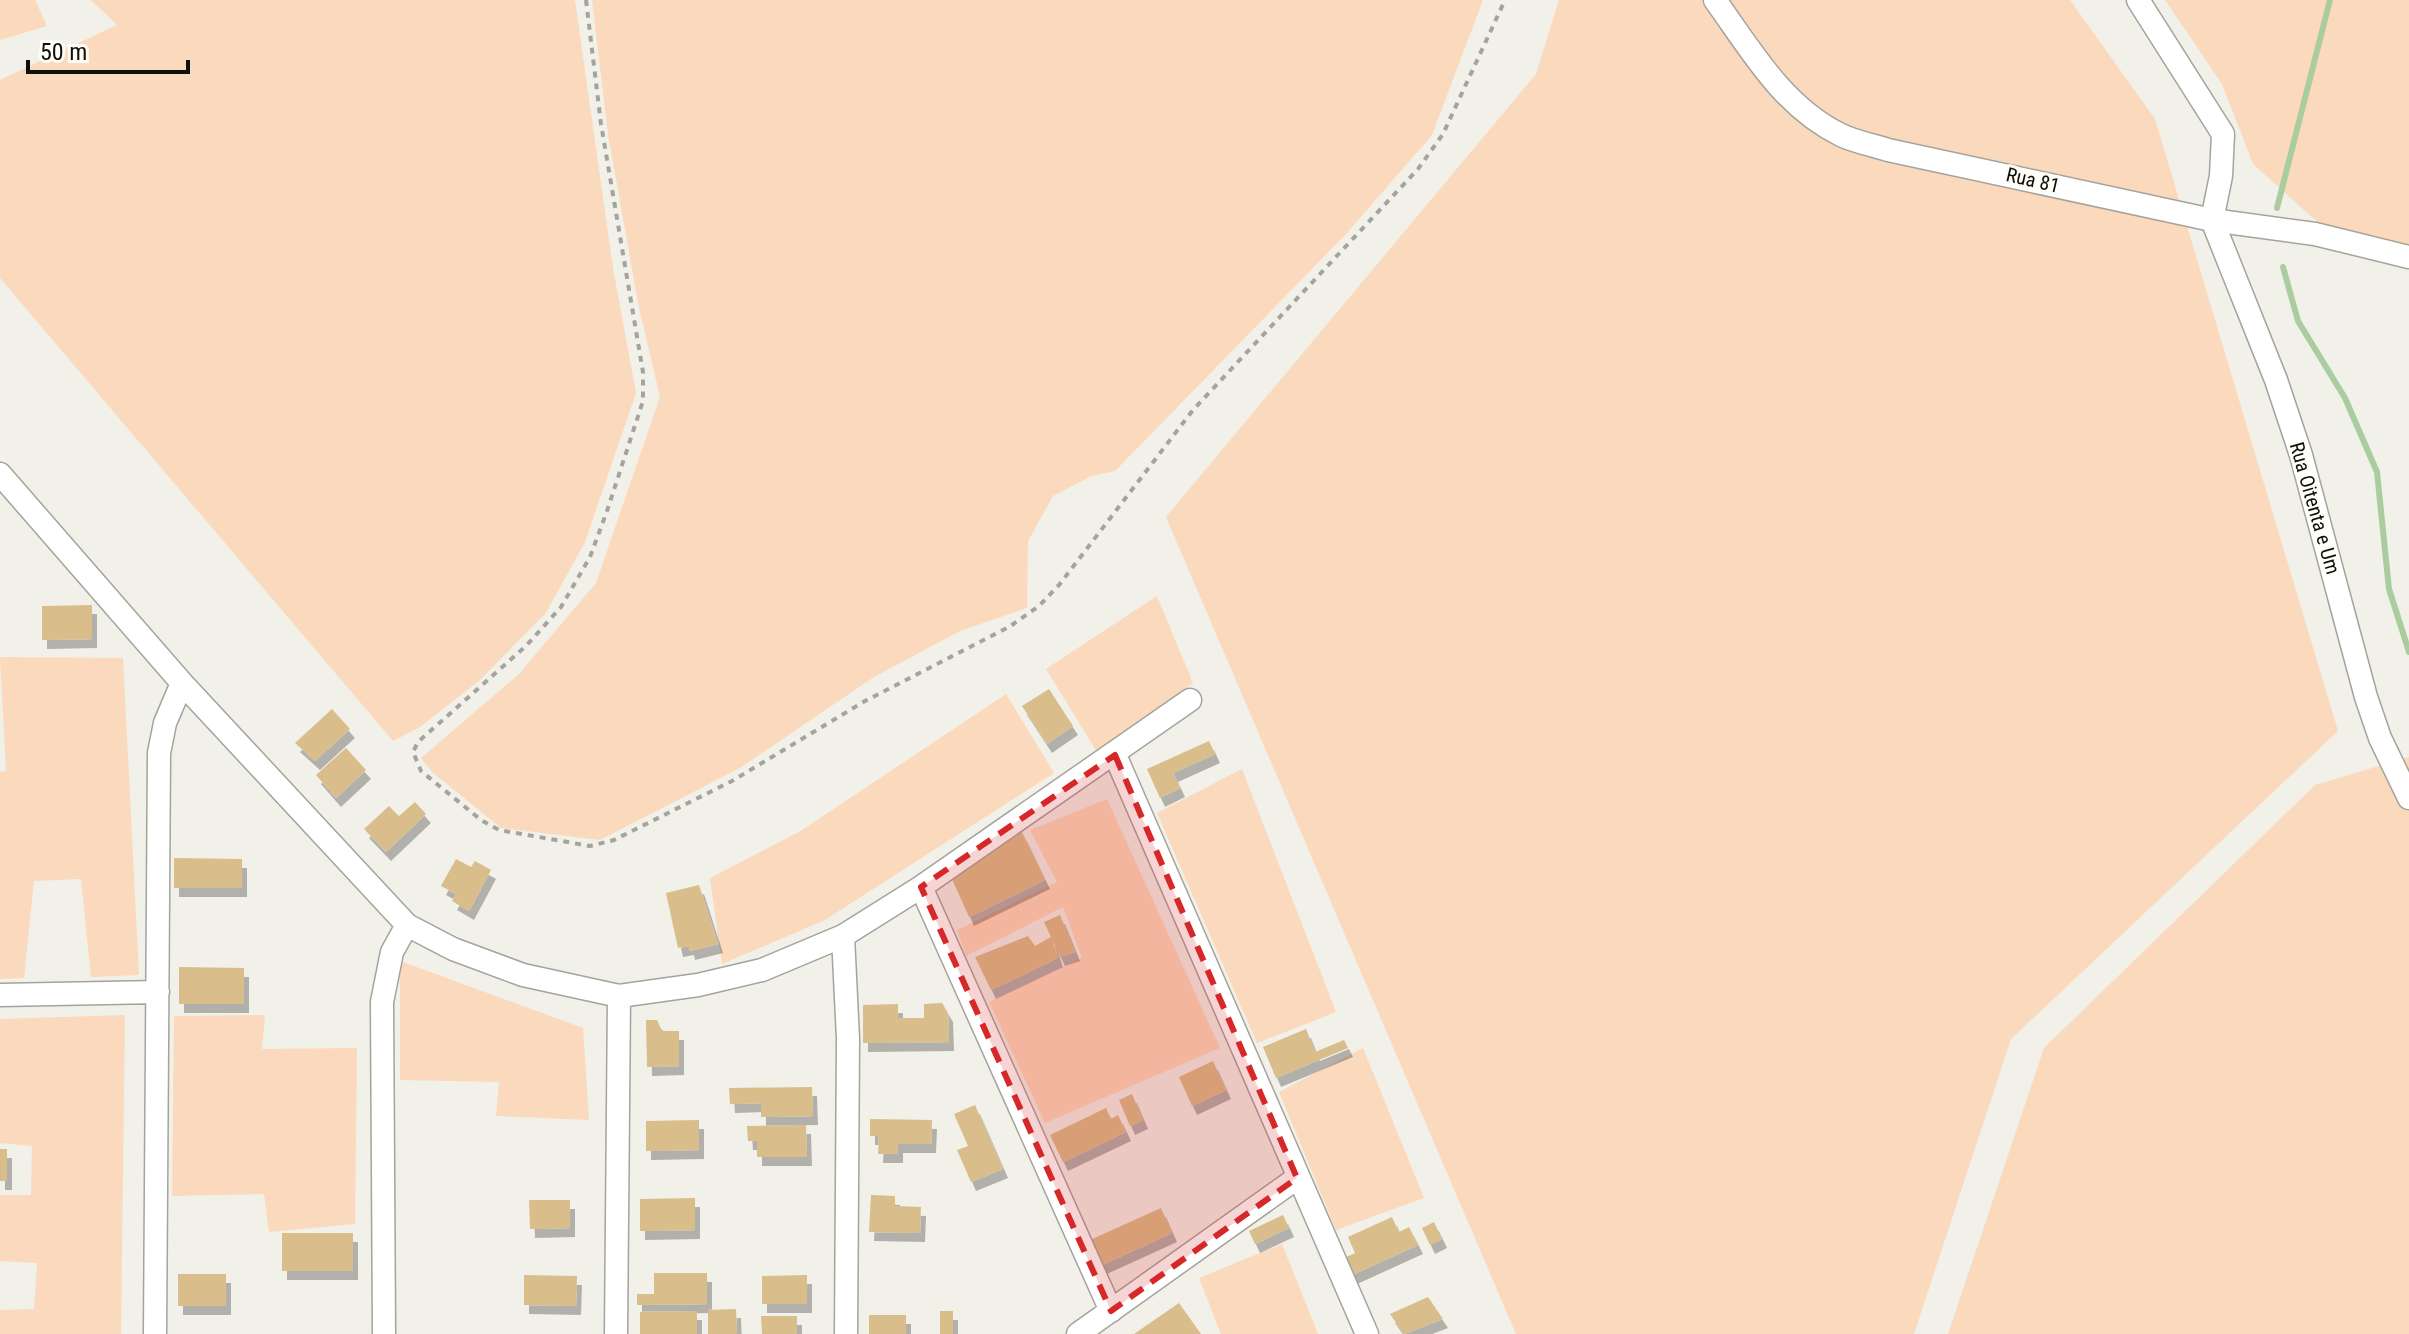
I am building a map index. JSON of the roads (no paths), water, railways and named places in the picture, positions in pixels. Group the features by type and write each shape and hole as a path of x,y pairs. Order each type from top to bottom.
{"street":[{"name":"Rua 81","path":"1715,0 1774,83 1807,113 1842,136 1888,150 2212,220 2315,234 2409,257"},
{"path":"2138,0 2223,134 2221,176 2212,220"},
{"name":"Rua Oitenta e Um","path":"2212,220 2276,380 2301,455 2366,697 2380,738 2409,798"},
{"path":"0,474 182,683 407,925 453,949 523,975 619,996 698,985 762,970 843,936 921,887 1190,700"},
{"path":"155,1334 159,753 165,723 182,683"},
{"path":"1115,755 1367,1334"},
{"path":"921,887 1111,1311"},
{"path":"384,1334 382,1002 392,952 407,925"},
{"path":"843,936 848,1039 846,1334"},
{"path":"0,995 158,992"},
{"path":"616,1334 619,996"},
{"path":"1078,1334 1297,1178"}],"waterway":[{"path":"2277,208 2330,0"},
{"path":"2283,267 2298,321 2345,398 2377,472 2389,589 2409,652"}]}
